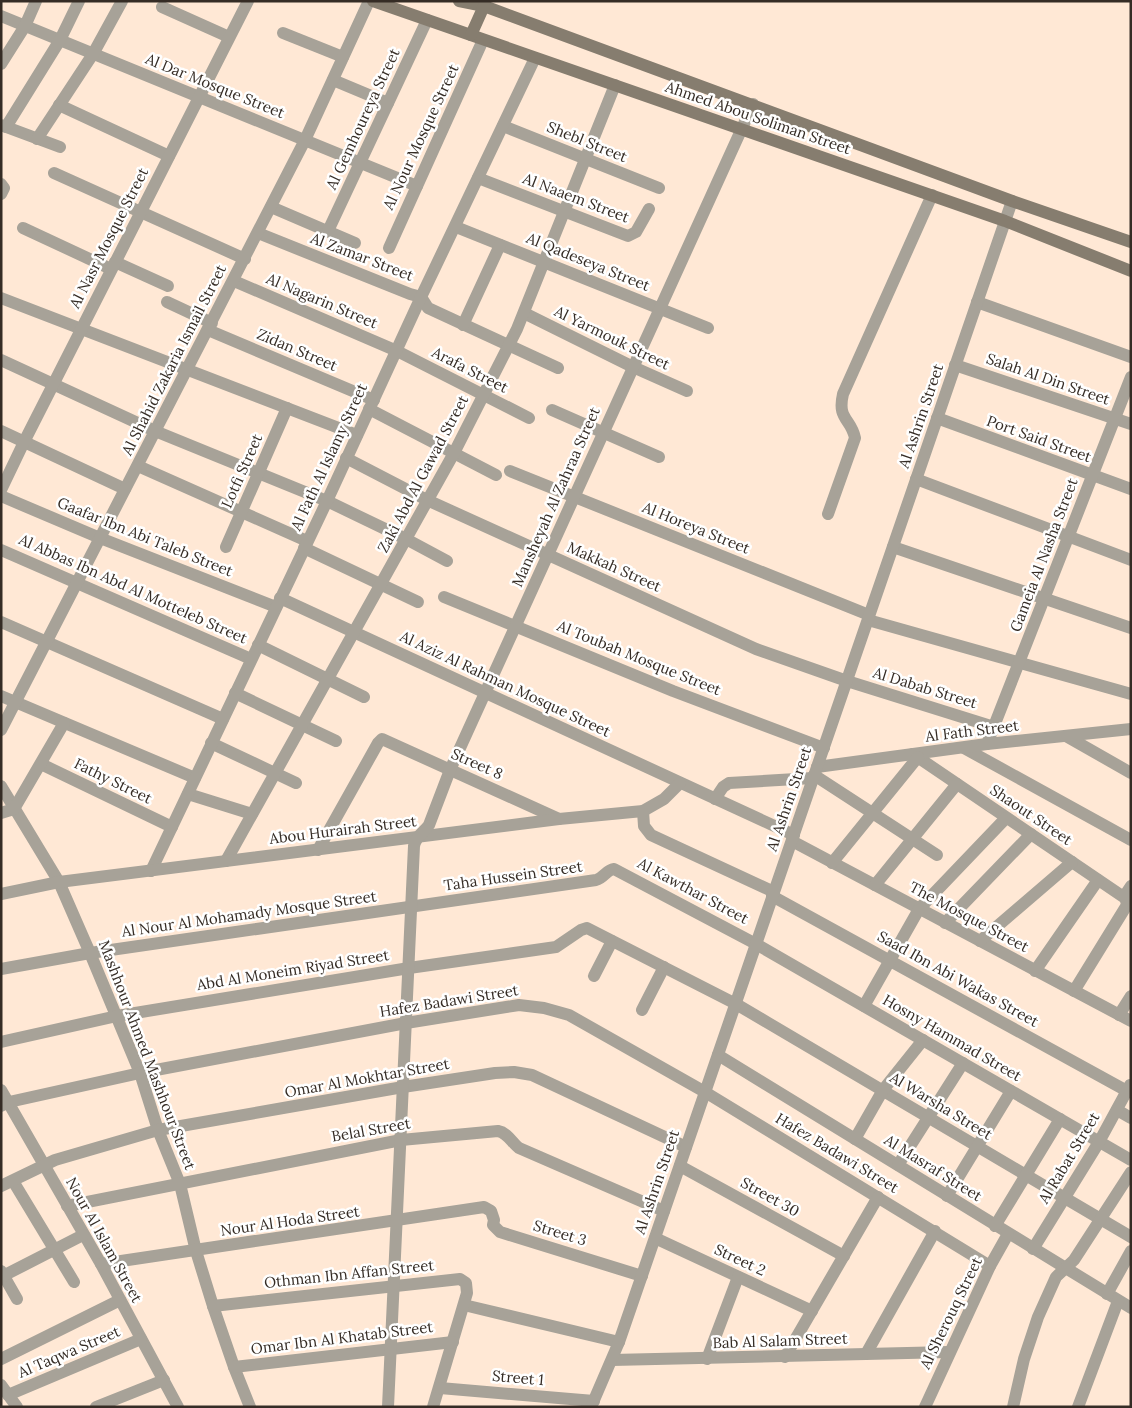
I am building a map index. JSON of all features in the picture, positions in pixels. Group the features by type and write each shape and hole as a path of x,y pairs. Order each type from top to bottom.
{"main road":[{"name":"Ahmed Abou Soliman Street","path":"373,1 1005,221 1131,271"},
{"name":"Ahmed Abou Soliman Street","path":"459,1 484,6 1012,201 1131,242"},
{"path":"471,35 484,6"}],"street":[{"path":"1,64 25,26 36,1"},
{"path":"60,147 4,126 60,40 79,1"},
{"path":"37,139 93,54 122,1"},
{"name":"Al Nasr Mosque Street","path":"1,490 248,1"},
{"name":"Al Shahid Zakaria Ismail Street","path":"1,730 234,281 305,140 369,1"},
{"path":"162,7 229,37"},
{"name":"Al Dar Mosque Street","path":"1,16 417,186"},
{"name":"Al Gemhoureya Street","path":"328,231 427,20"},
{"path":"283,33 343,57"},
{"name":"Al Nour Mosque Street","path":"388,248 484,40"},
{"name":"Al Fath Al Islamy Street","path":"151,871 327,501 421,297 536,58"},
{"path":"333,80 388,103"},
{"name":"Zaki Abd Al Gawad Street","path":"226,861 454,453 509,346 545,263 615,85"},
{"name":"Mansheyah Al Zahraa Street","path":"416,837 429,825 450,770 753,104"},
{"path":"59,105 169,156"},
{"name":"Shebl Street","path":"503,126 659,188"},
{"path":"54,173 245,259"},
{"name":"Al Naaem Street","path":"478,178 628,236 636,232 649,209"},
{"path":"828,514 855,438 854,431 843,418 841,410 842,394 932,195"},
{"name":"Al Ashrin Street","path":"593,1404 619,1342 642,1276 1012,201"},
{"path":"271,207 355,243"},
{"name":"Al Qadeseya Street","path":"456,227 708,328"},
{"path":"22,228 113,266 168,286"},
{"name":"Al Zamar Street","path":"258,233 421,297 428,308 558,368"},
{"path":"463,325 500,245"},
{"name":"Al Nagarin Street","path":"234,281 397,351"},
{"path":"1,298 357,435"},
{"name":"Zidan Street","path":"167,302 210,327 371,405 496,475"},
{"path":"977,302 1131,357"},
{"name":"Al Yarmouk Street","path":"524,313 634,368 687,391"},
{"name":"Arafa Street","path":"397,351 529,418"},
{"path":"1,360 155,432 327,501 447,561"},
{"name":"Salah Al Din Street","path":"956,365 1131,424"},
{"name":"Gameia Al Nasha Street","path":"987,744 1131,377"},
{"name":"Lotfi Street","path":"226,547 288,408"},
{"path":"552,410 659,457"},
{"name":"Port Said Street","path":"937,418 1131,489"},
{"path":"1,431 125,489"},
{"name":"Makkah Street","path":"346,458 427,500 756,649 847,680"},
{"path":"138,466 242,512 418,602"},
{"name":"Al Horeya Street","path":"510,471 869,617 1131,694"},
{"path":"916,479 1131,560"},
{"name":"Gaafar Ibn Abi Taleb Street","path":"1,496 100,538 278,602"},
{"path":"893,547 1131,628"},
{"name":"Al Abbas Ibn Abd Al Motteleb Street","path":"1,550 251,659"},
{"name":"Al Toubah Mosque Street","path":"444,597 673,691 824,748"},
{"name":"Al Aziz Al Rahman Mosque Street","path":"278,602 354,632 486,692 715,799 793,838"},
{"path":"1,622 223,719"},
{"path":"258,645 364,697"},
{"name":"Al Dabab Street","path":"847,680 994,727"},
{"path":"235,693 336,741"},
{"path":"1,696 195,778"},
{"path":"1,813 14,809 64,723"},
{"name":"Al Fath Street","path":"815,773 987,744 1131,729"},
{"path":"1066,736 1131,773"},
{"name":"Street 8","path":"318,850 382,739 559,818"},
{"path":"212,743 296,783"},
{"path":"964,748 1131,840"},
{"path":"832,863 916,756"},
{"name":"Shaout Street","path":"916,756 1128,900"},
{"name":"Fathy Street","path":"41,764 172,827"},
{"path":"715,799 723,787 729,783 815,773 937,855"},
{"name":"Abou Hurairah Street","path":"1,894 59,882 559,818 643,811 664,799 680,783"},
{"path":"874,885 957,784"},
{"name":"Mashhour Ahmed Mashhour Street","path":"1,786 59,882 140,1073 158,1130 180,1184 196,1251 213,1306 250,1407"},
{"path":"188,794 252,814"},
{"path":"643,811 644,826 651,835 773,894"},
{"path":"864,1006 919,909 1006,818"},
{"path":"945,923 1030,834"},
{"path":"388,1407 414,846 416,837"},
{"name":"The Mosque Street","path":"793,838 832,863 1125,1018"},
{"path":"980,941 1072,862"},
{"name":"Taha Hussein Street","path":"412,907 596,880 604,876 608,870 614,869"},
{"name":"Al Kawthar Street","path":"614,869 756,944"},
{"path":"1035,971 1098,880"},
{"path":"1074,991 1127,906 1126,893 1131,886"},
{"name":"Saad Ibn Abi Wakas Street","path":"773,894 890,961 1129,1087"},
{"name":"Al Nour Al Mohamady Mosque Street","path":"1,969 90,953 412,907"},
{"name":"Abd Al Moneim Riyad Street","path":"1,1042 117,1016 409,968 556,947 587,928"},
{"name":"Al Warsha Street","path":"587,928 736,1004 1131,1236"},
{"path":"594,976 612,941"},
{"name":"Hosny Hammad Street","path":"756,944 1131,1160"},
{"path":"642,1010 664,967"},
{"path":"1125,1018 1131,996"},
{"name":"Hafez Badawi Street","path":"5,1104 140,1073 406,1023 519,1005 544,1008 569,1015 705,1092 990,1266"},
{"path":"855,1139 883,1090 923,1040"},
{"name":"Al Masraf Street","path":"718,1055 1008,1234 1107,1294 1127,1303"},
{"path":"898,1165 963,1063"},
{"name":"Omar Al Mokhtar Street","path":"7,1183 55,1160 158,1130 403,1087 495,1073 514,1072 532,1075 686,1147"},
{"name":"Al Rabat Street","path":"1033,1249 1099,1142 1129,1087"},
{"name":"Nour Al Islam Street","path":"1,1090 5,1104 44,1166 101,1264 178,1407"},
{"path":"947,1196 1011,1091"},
{"path":"1117,1110 1131,1118"},
{"path":"995,1226 1060,1119"},
{"name":"Belal Street","path":"67,1206 401,1140 502,1132 520,1148 664,1211"},
{"name":"Street 30","path":"680,1166 844,1256"},
{"path":"1013,1407 1024,1359 1038,1317 1056,1277 1074,1260 1131,1172"},
{"path":"7,1183 54,1249 74,1282"},
{"path":"785,1358 878,1197"},
{"name":"Nour Al Hoda Street","path":"101,1264 397,1222 484,1207"},
{"name":"Street 3","path":"484,1207 491,1211 494,1220 493,1225 500,1232 642,1276"},
{"path":"866,1354 934,1231"},
{"name":"Al Sherouq Street","path":"925,1407 990,1266 1008,1234"},
{"path":"17,1298 2,1275 83,1235"},
{"name":"Street 2","path":"655,1238 812,1311"},
{"path":"1107,1294 1131,1251"},
{"path":"707,1359 738,1277"},
{"name":"Othman Ibn Affan Street","path":"213,1306 460,1279 467,1287 464,1304"},
{"path":"1,1358 120,1300"},
{"path":"1078,1407 1127,1303"},
{"path":"433,1407 464,1304 619,1342"},
{"name":"Al Taqwa Street","path":"5,1390 141,1339"},
{"name":"Omar Ibn Al Khatab Street","path":"234,1367 453,1342"},
{"name":"Bab Al Salam Street","path":"612,1360 785,1358 949,1352"},
{"path":"96,1407 164,1380"},
{"name":"Street 1","path":"440,1388 593,1404"},
{"path":"5,1390 16,1407"}]}
